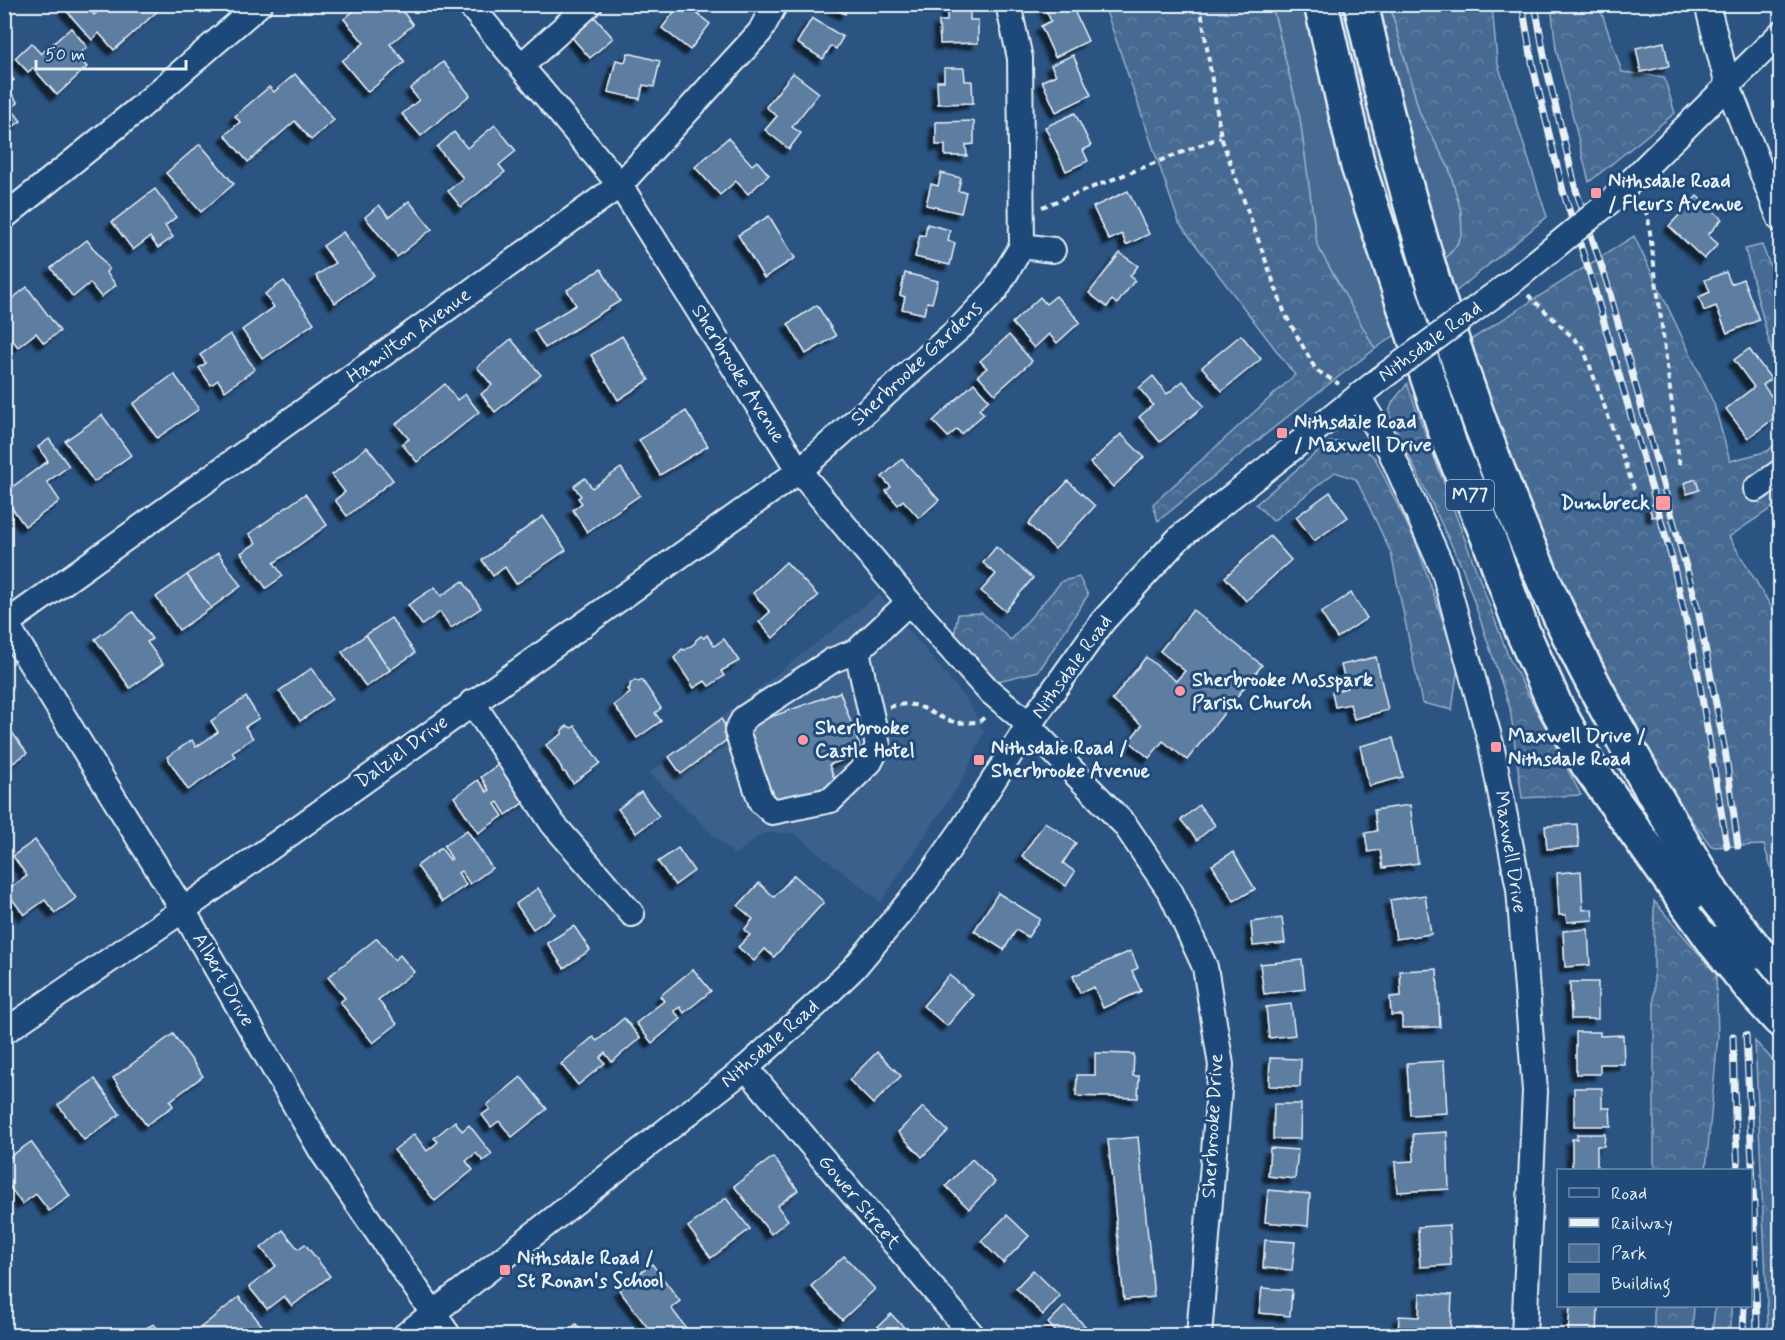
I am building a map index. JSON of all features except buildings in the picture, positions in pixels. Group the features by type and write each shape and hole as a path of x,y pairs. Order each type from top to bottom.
{"highway":[{"name":"M77","path":"1322,4 1358,166 1450,445 1490,542 1522,630 1556,707 1588,765 1715,943 1769,986"},
{"name":"M77","path":"1361,4 1391,132 1422,248 1463,375 1511,500 1566,628 1598,694 1634,762 1714,896 1757,951 1780,1020"}],"street":[{"path":"4,217 137,110 260,4"},
{"name":"Sherbrooke Avenue","path":"469,4 620,185 799,471 909,602 1001,702 1028,726"},
{"path":"521,66 590,4"},
{"name":"Hamilton Avenue","path":"5,623 620,185 760,32 775,4"},
{"path":"1008,4 1020,58 1022,246 1053,250"},
{"path":"1707,4 1728,86 1780,219"},
{"name":"Nithsdale Road","path":"404,1335 746,1068 779,1040 839,982 924,884 962,830 1028,726 1103,621 1179,538 1380,379 1514,281 1613,199 1780,34"},
{"name":"Sherbrooke Gardens","path":"799,471 963,325 995,291 1022,246"},
{"name":"Maxwell Drive","path":"1358,396 1389,448 1444,572 1491,744 1519,889 1535,1091 1524,1335"},
{"name":"Dalziel Drive","path":"4,1032 183,910 799,471"},
{"path":"1756,489 1780,472"},
{"path":"857,651 878,746 870,762 831,800 772,812 761,802 737,731 744,718 833,660 857,651 909,602"},
{"name":"Albert Drive","path":"5,623 183,910 322,1152 449,1335"},
{"path":"472,702 553,824 632,914"},
{"name":"Sherbrooke Drive","path":"1028,726 1125,825 1171,893 1205,967 1221,1065 1199,1335"},
{"name":"Gower Street","path":"746,1068 973,1335"}],"path":[{"path":"1200,4 1221,137 1285,314 1316,370 1358,396"},
{"path":"1021,215 1221,137"},
{"path":"1638,196 1648,217 1680,468"},
{"path":"1526,292 1583,347 1635,491"},
{"path":"871,713 902,704 924,707 952,722 979,722 1001,702"}],"shaded area":[{"path":"879,594 968,701 984,732 964,777 881,902 793,833 763,833 734,855 650,773"}],"green space":[{"path":"1104,5 1272,5 1300,119 1317,245 1375,349 1158,521 1153,504 1295,375 1179,223"},
{"path":"1272,5 1390,5 1420,114 1449,168 1461,211 1462,234 1456,246 1440,265 1448,298 1375,349 1317,245 1300,119"},
{"path":"1390,5 1492,5 1497,61 1547,217 1448,298 1440,265 1456,246 1462,234 1461,211 1449,168 1420,114"},
{"path":"1551,5 1599,5 1622,72 1664,77 1675,113 1589,182 1556,49"},
{"path":"1634,236 1714,404 1730,461 1768,451 1780,439 1780,502 1729,537 1780,621 1780,898 1764,845 1712,847 1652,769 1605,691 1464,344"},
{"path":"1762,245 1780,291 1780,384 1745,249"},
{"path":"1407,384 1509,658 1581,795 1522,798 1510,708 1463,569 1389,414 1393,401"},
{"path":"1356,441 1375,458 1417,545 1458,666 1452,710 1422,703 1391,553 1356,479 1335,472 1273,521 1256,504 1329,442"},
{"path":"1079,577 1088,595 1039,671 998,681 954,636 958,614 982,613 1011,640 1062,581"},
{"path":"1654,901 1716,974 1718,1036 1706,1169 1654,1169"},
{"path":"1755,1041 1780,1068 1780,1335 1767,1335"},
{"path":"1654,1307 1694,1307 1692,1335 1654,1335"},
{"path":"1715,1307 1731,1307 1731,1335 1712,1335"}],"railway":[{"path":"1522,4 1533,67 1563,191 1593,284 1672,559 1698,674 1727,846"},
{"path":"1535,4 1546,66 1576,190 1607,283 1698,610 1726,756 1738,846"},
{"path":"1746,1035 1755,1229 1757,1336"},
{"path":"1733,1036 1738,1169"},
{"path":"1743,1336 1744,1307"}],"place":[{"name":"Nithsdale Road / Fleurs Avenue","path":"1596,193"},
{"name":"Nithsdale Road / Maxwell Drive","path":"1282,433"},
{"name":"Dumbreck","path":"1663,503"},
{"name":"Sherbrooke Mosspark Parish Church","path":"1180,691"},
{"name":"Sherbrooke Castle Hotel","path":"803,740"},
{"name":"Maxwell Drive / Nithsdale Road","path":"1496,747"},
{"name":"Nithsdale Road / Sherbrooke Avenue","path":"979,760"},
{"name":"Nithsdale Road / St Ronan's School","path":"505,1270"}]}
